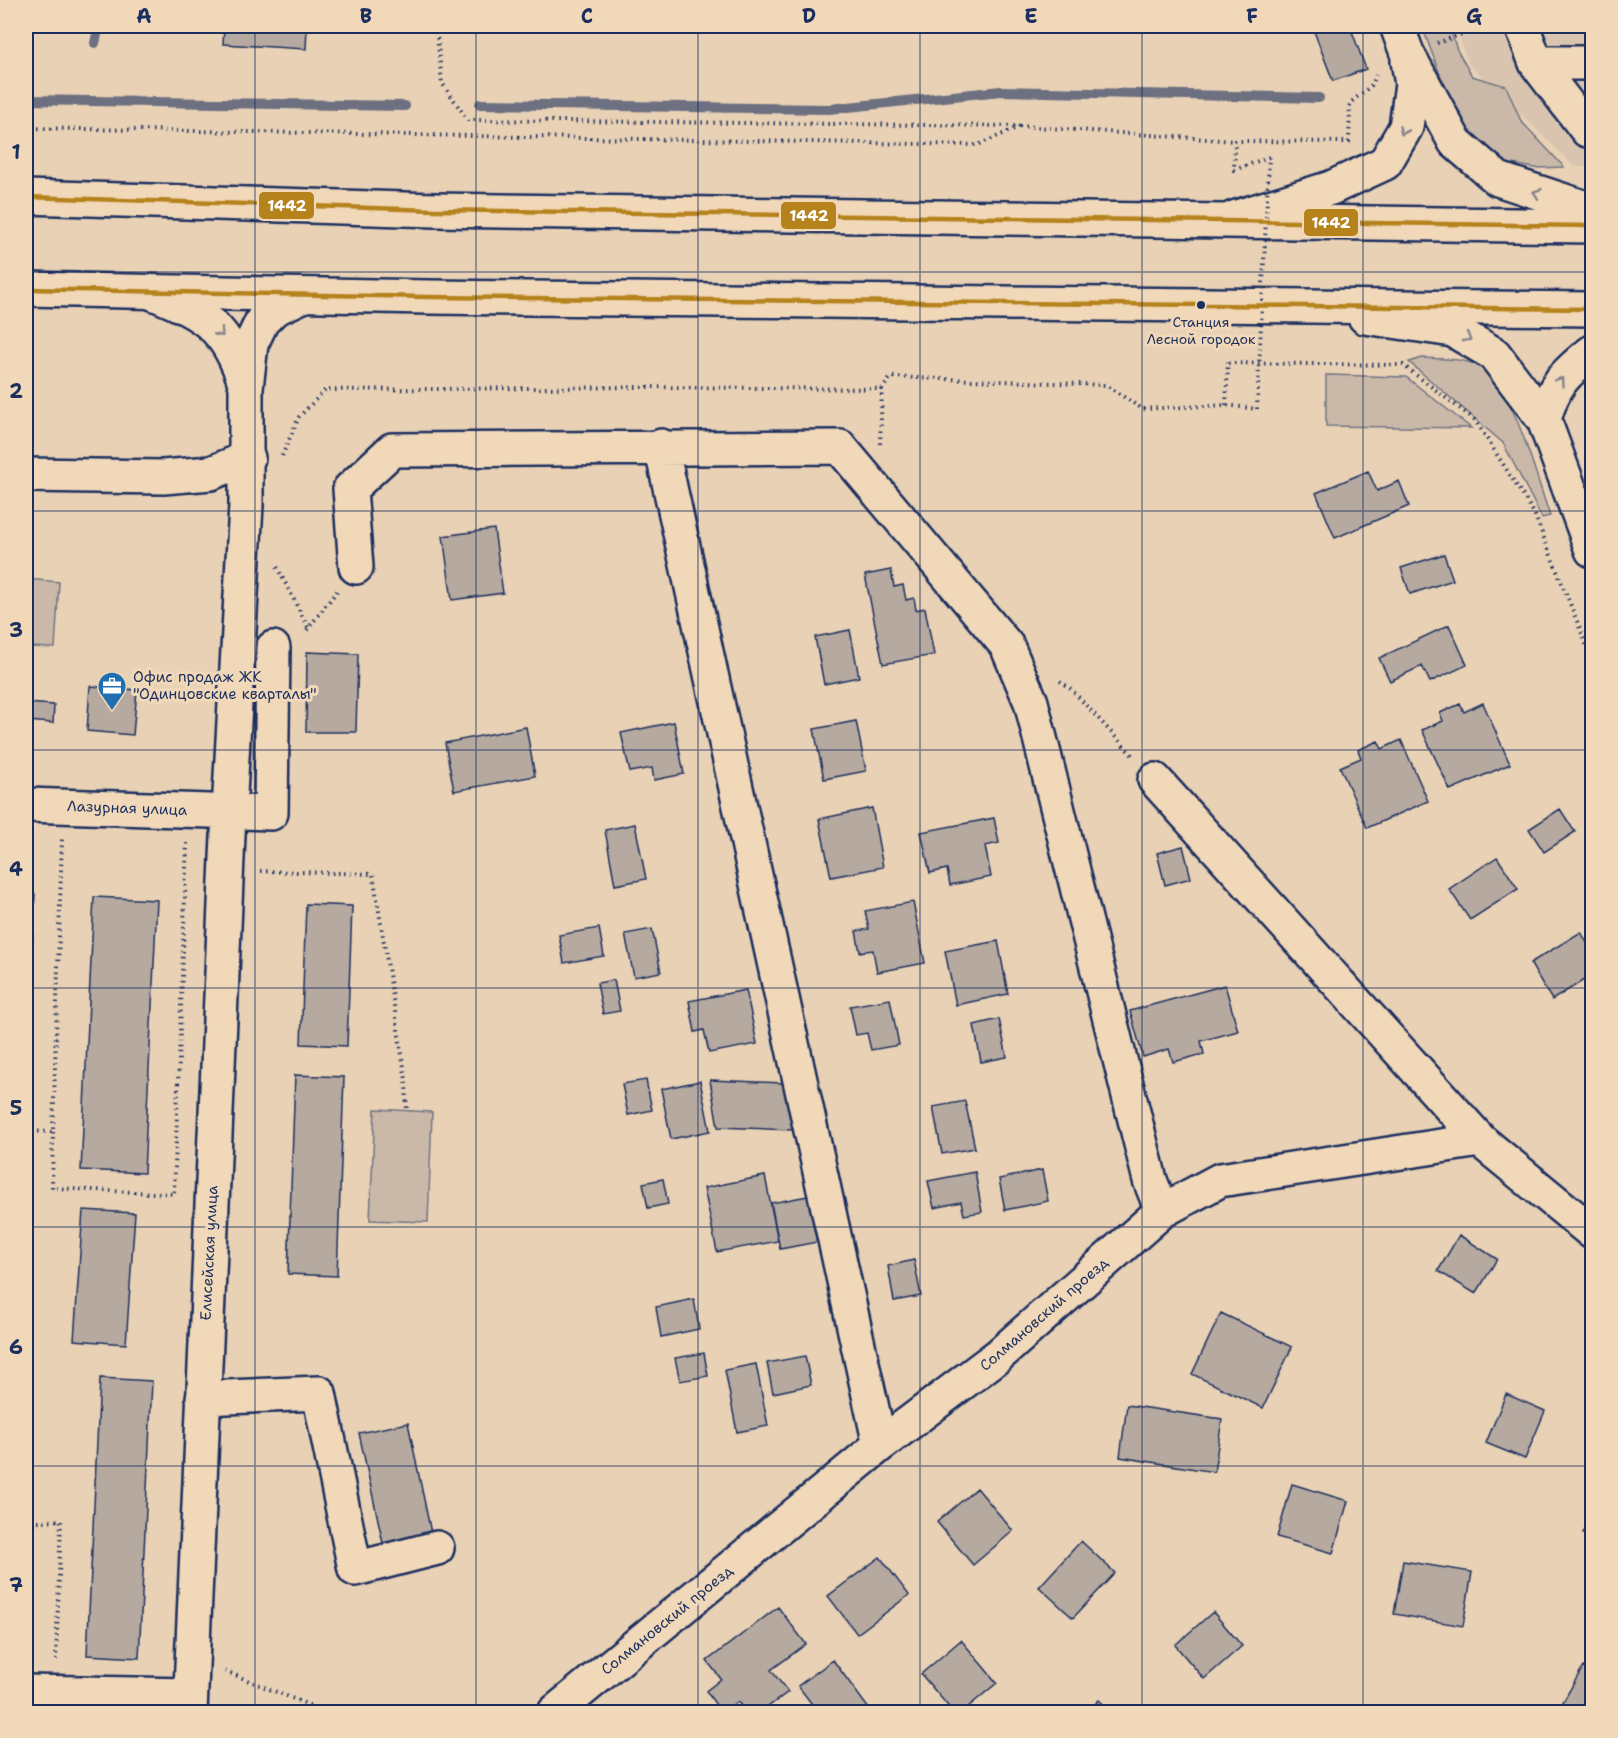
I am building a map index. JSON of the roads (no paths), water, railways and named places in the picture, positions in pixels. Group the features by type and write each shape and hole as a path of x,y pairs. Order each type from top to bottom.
{"main road":[{"path":"1522,26 1536,63 1587,130 1593,130"},
{"path":"1402,39 1455,142 1498,179 1593,210"},
{"path":"1227,220 1331,188 1385,163 1406,127 1412,84 1402,39"},
{"path":"1536,63 1593,63"},
{"path":"26,196 435,210 1593,226"},
{"path":"26,288 302,296 1593,309"},
{"path":"153,293 182,304 206,318 225,337 237,358 246,388"},
{"path":"246,388 251,344 262,321 274,309 302,296"},
{"path":"1286,306 1453,330 1494,354 1544,420 1593,550"},
{"path":"1544,420 1551,394 1567,371 1593,352"},
{"name":"Елисейская улица","path":"189,1704 229,812 264,459 246,388"},
{"path":"356,567 350,489 392,450 661,446 840,447 1006,646 1031,702 1150,1180 1162,1211"},
{"path":"661,446 880,1445"},
{"path":"26,475 175,476 211,473 264,459"},
{"name":"Лазурная улица","path":"26,805 271,813 273,648"},
{"path":"1155,780 1480,1140 1593,1232"},
{"name":"Солмановский проезд","path":"555,1713 880,1445 998,1356 1162,1211 1220,1180 1480,1140"},
{"path":"203,1398 319,1393 355,1569 437,1548"},
{"path":"40,1692 189,1704"}],"waterway":[{"path":"95,43 99,26"},
{"path":"480,104 829,109 1001,91 1319,98"},
{"path":"26,100 405,106"}],"place":[{"name":"Станция Лесной городок","path":"1201,305"},
{"name":"Офис продаж ЖК \"Одинцовские кварталы\"","path":"112,712"}]}
